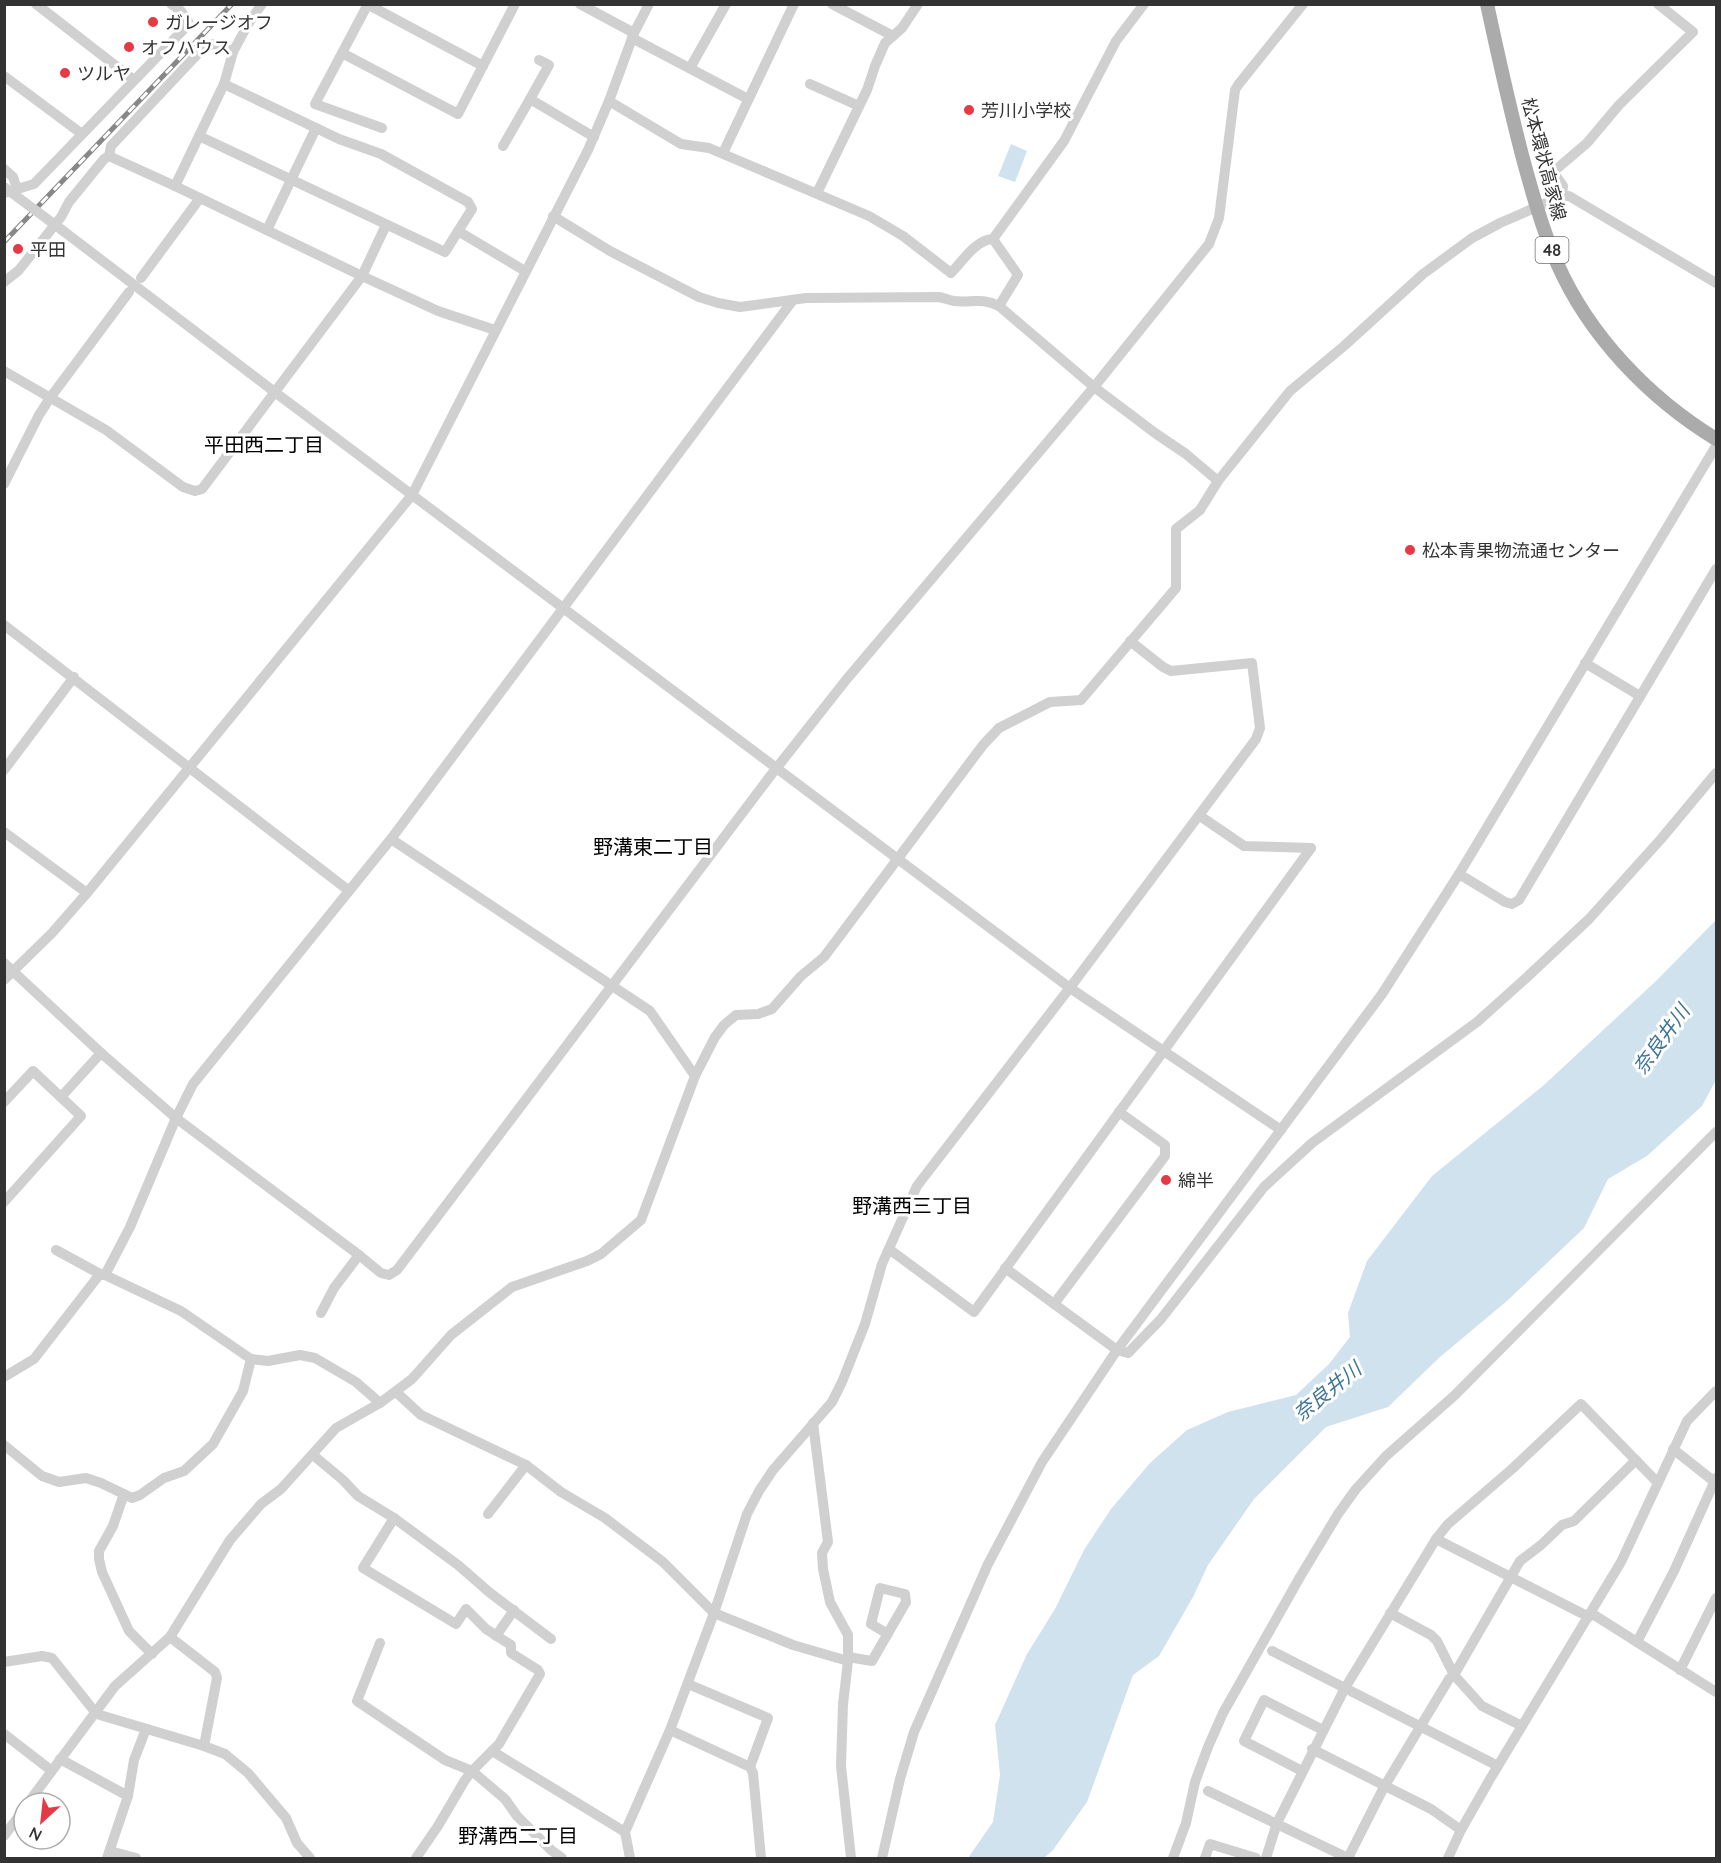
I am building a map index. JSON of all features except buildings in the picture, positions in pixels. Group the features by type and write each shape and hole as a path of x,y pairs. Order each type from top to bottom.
{"main road":[{"name":"松本環状高家線","path":"1487,4 1536,208 1557,263 1576,299 1596,329 1622,360 1655,393 1688,421 1716,439"}],"street":[{"path":"36,4 134,80"},
{"path":"4,193 34,184 183,30 188,21 181,11 171,4"},
{"path":"175,186 224,84 233,52 262,4"},
{"path":"342,53 458,114 515,4"},
{"path":"580,4 748,99"},
{"path":"4,980 52,933 87,893 412,495 594,137 633,35 649,4"},
{"path":"690,68 726,4"},
{"path":"723,153 794,4"},
{"path":"832,4 893,36"},
{"path":"817,193 859,106 885,44 902,28 918,4"},
{"path":"609,101 681,144 709,148 723,153 869,216 895,231 951,273 976,246 993,239 1064,141 1116,41 1144,4"},
{"path":"4,963 101,1053 176,1118 381,1273 389,1275 397,1270 777,767 846,680 1094,387 1209,244 1219,218 1235,90 1303,4"},
{"path":"1562,196 1563,186 1553,172 1587,143 1619,105 1693,32 1658,4"},
{"path":"382,128 315,104 368,5 483,66"},
{"path":"4,282 19,270 61,217 69,202 104,159 109,156 111,146 206,45 216,44 233,52"},
{"path":"503,146 549,65 539,60"},
{"path":"5,76 82,134"},
{"path":"199,136 445,252 472,209 468,202 381,154 339,139 224,84"},
{"path":"810,84 859,106"},
{"path":"530,99 594,137"},
{"path":"267,230 316,128"},
{"path":"109,156 438,311 495,330"},
{"path":"4,169 13,177 17,189"},
{"path":"4,187 1070,988 1281,1130"},
{"path":"37,1791 116,1686 170,1637 231,1540 261,1504 281,1489 336,1428 396,1392 412,1379 451,1335 503,1293 512,1287 594,1258 641,1220 695,1076 724,1025 736,1015 758,1014 772,1009 801,976 824,957 983,745 999,728 1050,702 1081,700 1176,588 1176,529 1200,510 1218,481 1290,391 1344,346 1423,274 1472,238 1562,196 1569,196 1716,283"},
{"path":"141,278 200,198"},
{"path":"553,216 610,251 699,297 718,303 740,307 806,298 939,297 956,301 979,299 991,302 999,306 1094,387 1186,454 1218,481"},
{"path":"4,371 106,430 183,487 195,491 202,489 362,276 386,225"},
{"path":"458,231 525,271"},
{"path":"993,239 1018,275 999,306"},
{"path":"4,484 50,398 129,292"},
{"path":"4,1377 34,1359 102,1275 130,1227 176,1118 193,1084 391,838 793,300"},
{"path":"882,1858 900,1779 914,1732 988,1563 1042,1462 1117,1350 1383,993 1459,874 1716,446"},
{"path":"1459,874 1505,902 1512,904 1519,900 1716,569"},
{"path":"4,625 348,890"},
{"path":"630,1858 625,1832 688,1684 747,1514 773,1470 832,1402 866,1324 882,1264 917,1186 1070,988 1256,739 1260,728 1252,663 1171,671 1130,641"},
{"path":"1585,663 1640,696"},
{"path":"4,770 74,677"},
{"path":"1005,1268 1117,1350 1128,1353 1161,1319 1264,1187 1312,1143 1477,1022 1568,939 1661,839 1716,773"},
{"path":"889,1249 974,1312 1311,848 1278,849 1244,846 1200,816"},
{"path":"4,832 87,893"},
{"path":"391,838 650,1011 695,1076"},
{"path":"61,1097 101,1053"},
{"path":"4,1102 33,1071 81,1116 4,1202"},
{"path":"1054,1304 1165,1156 1165,1145 1119,1112"},
{"path":"1173,1858 1186,1823 1195,1782 1223,1713 1338,1514 1386,1456 1455,1395 1716,1132"},
{"path":"56,1250 102,1275 181,1311 251,1359 268,1361 300,1355 315,1358 356,1382 380,1403"},
{"path":"321,1313 334,1288 359,1255"},
{"path":"6,1448 42,1476 59,1482 86,1478 132,1497 140,1495 164,1478 184,1471 213,1444 243,1391 251,1359"},
{"path":"396,1392 421,1415 526,1465 561,1492 605,1518 663,1563 714,1613 793,1645 848,1659 872,1661 888,1634"},
{"path":"1448,1858 1461,1830 1498,1766 1621,1562 1687,1421 1716,1392"},
{"path":"1266,1858 1277,1823 1312,1749 1345,1688 1436,1539 1448,1524 1512,1469 1581,1404 1658,1483"},
{"path":"813,1423 828,1542 822,1553 823,1569 830,1602 848,1635 841,1766 851,1858"},
{"path":"1637,1642 1674,1571 1716,1481 1673,1449"},
{"path":"313,1455 358,1496 394,1518 458,1565 489,1592 551,1639"},
{"path":"1208,1791 1349,1858 1384,1787 1449,1679 1454,1675 1520,1561 1542,1545 1562,1525 1574,1521 1636,1460"},
{"path":"489,1514 526,1465"},
{"path":"124,1494 113,1526 99,1551 99,1559 102,1572 129,1631 152,1654"},
{"path":"394,1518 363,1568 456,1624 466,1609 486,1629 511,1645 511,1653 538,1670 540,1674 499,1744 472,1771 416,1858"},
{"path":"1436,1539 1590,1615 1716,1692"},
{"path":"1680,1670 1716,1598"},
{"path":"496,1636 514,1610"},
{"path":"1390,1613 1431,1635 1437,1641 1454,1675 1482,1706 1522,1726"},
{"path":"170,1637 215,1672 217,1678 204,1746"},
{"path":"380,1643 357,1701 445,1760 472,1771 505,1799 517,1816 562,1858"},
{"path":"1272,1651 1498,1766"},
{"path":"4,1662 42,1656 52,1658 95,1712 100,1715 225,1754 248,1773 286,1818 297,1843 310,1858"},
{"path":"688,1684 768,1718 750,1767"},
{"path":"1302,1771 1244,1741 1264,1700 1323,1730"},
{"path":"136,1858 109,1855 128,1797 134,1760 146,1729"},
{"path":"670,1730 750,1767 753,1773 761,1858"},
{"path":"4,1734 52,1771"},
{"path":"1312,1749 1431,1809 1461,1830"},
{"path":"492,1751 625,1832"},
{"path":"60,1759 128,1797"},
{"path":"1205,1858 1210,1844 1256,1858"}],"water":[{"path":"1011,144 1027,151 1015,182 998,176"},
{"name":"奈良井川","path":"1716,920 1716,1080 1702,1106 1647,1156 1608,1179 1584,1228 1508,1300 1440,1357 1388,1407 1326,1427 1254,1499 1208,1565 1193,1597 1159,1656 1133,1675 1087,1802 1053,1850 1044,1858 968,1858 993,1822 1000,1775 995,1725 1027,1654 1055,1609 1084,1550 1111,1509 1150,1463 1187,1430 1228,1412 1296,1395 1329,1364 1350,1337 1348,1313 1367,1261 1432,1176 1544,1085 1656,981"}],"railway":[{"path":"4,242 232,4"}],"place":[{"name":"ガレージオフ","path":"153,22"},
{"name":"オフハウス","path":"129,47"},
{"name":"ツルヤ","path":"65,73"},
{"name":"芳川小学校","path":"969,110"},
{"name":"平田","path":"18,249"},
{"name":"松本青果物流通センター","path":"1410,550"},
{"name":"綿半","path":"1166,1180"}],"district":[{"name":"平田西二丁目","path":"264,444"},
{"name":"野溝東二丁目","path":"653,846"},
{"name":"野溝西三丁目","path":"912,1205"},
{"name":"野溝西二丁目","path":"518,1835"}]}
